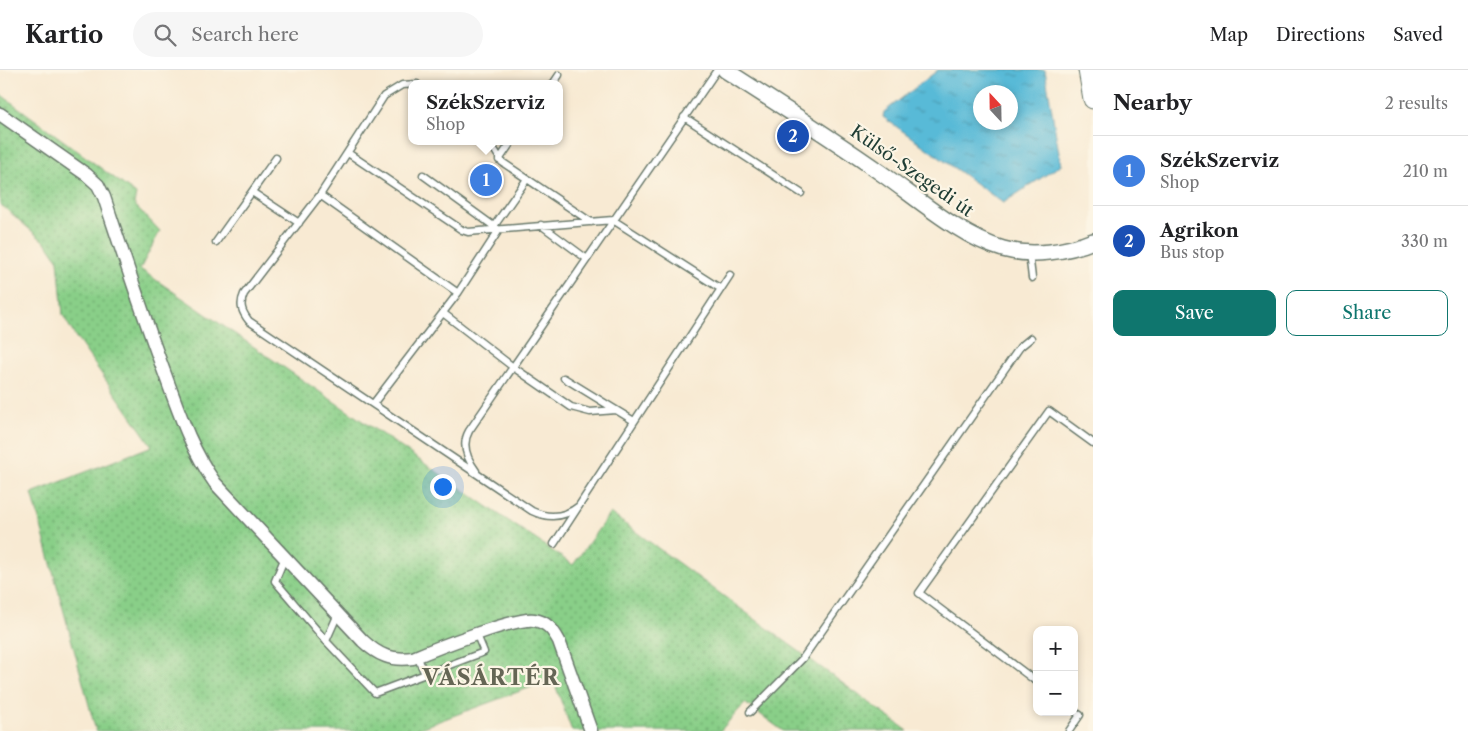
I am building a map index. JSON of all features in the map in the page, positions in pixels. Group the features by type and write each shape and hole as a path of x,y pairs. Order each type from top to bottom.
{"main road":[{"path":"1088,70 1093,99"}],"street":[{"name":"Külső-Szegedi út","path":"725,70 839,143 964,231 1005,250 1029,253 1072,248 1093,241"},
{"path":"0,114 88,174 98,185 104,197 145,319 189,440 215,483 338,614 368,645 382,656 401,660 521,620 532,619 549,626 559,641 591,731"}],"lane":[{"path":"478,475 467,455 464,442 466,437 717,70"},
{"path":"555,80 559,75"},
{"path":"408,84 402,84 384,96 320,195 244,294 242,312 249,321 539,514 561,516 579,506"},
{"path":"684,117 801,193"},
{"path":"491,145 499,160 591,222"},
{"path":"499,160 509,145"},
{"path":"348,153 462,230 468,232 613,220 721,289"},
{"path":"216,242 276,158"},
{"path":"424,175 495,229"},
{"path":"373,404 458,293 527,179"},
{"path":"252,192 299,223"},
{"path":"320,195 458,293"},
{"path":"541,226 587,258"},
{"path":"1029,253 1032,278"},
{"path":"554,544 730,275"},
{"path":"443,313 513,367 571,407 590,412 616,410"},
{"path":"750,712 803,658 1020,347 1031,338"},
{"path":"564,378 634,421"},
{"path":"1033,679 920,593 1049,411 1093,443"},
{"path":"285,557 275,581 326,641 375,693 484,652 477,635"},
{"path":"326,641 338,614"},
{"path":"417,656 425,674"},
{"path":"1069,731 1080,715 1078,714"}],"green space":[{"path":"0,94 136,194 134,204 160,231 140,269 573,565 610,513 908,731 783,731 745,703 720,731 572,731 553,679 412,731 96,731 32,493 152,446 75,336 63,315 58,260 47,244 0,204"}],"water":[{"path":"938,70 1045,70 1061,165 1003,203 883,117 884,112"}],"place":[{"name":"Agrikon","path":"793,136"},
{"name":"SzékSzerviz","path":"486,180"}],"district":[{"name":"VÁSÁRTÉR","path":"491,677"}]}
